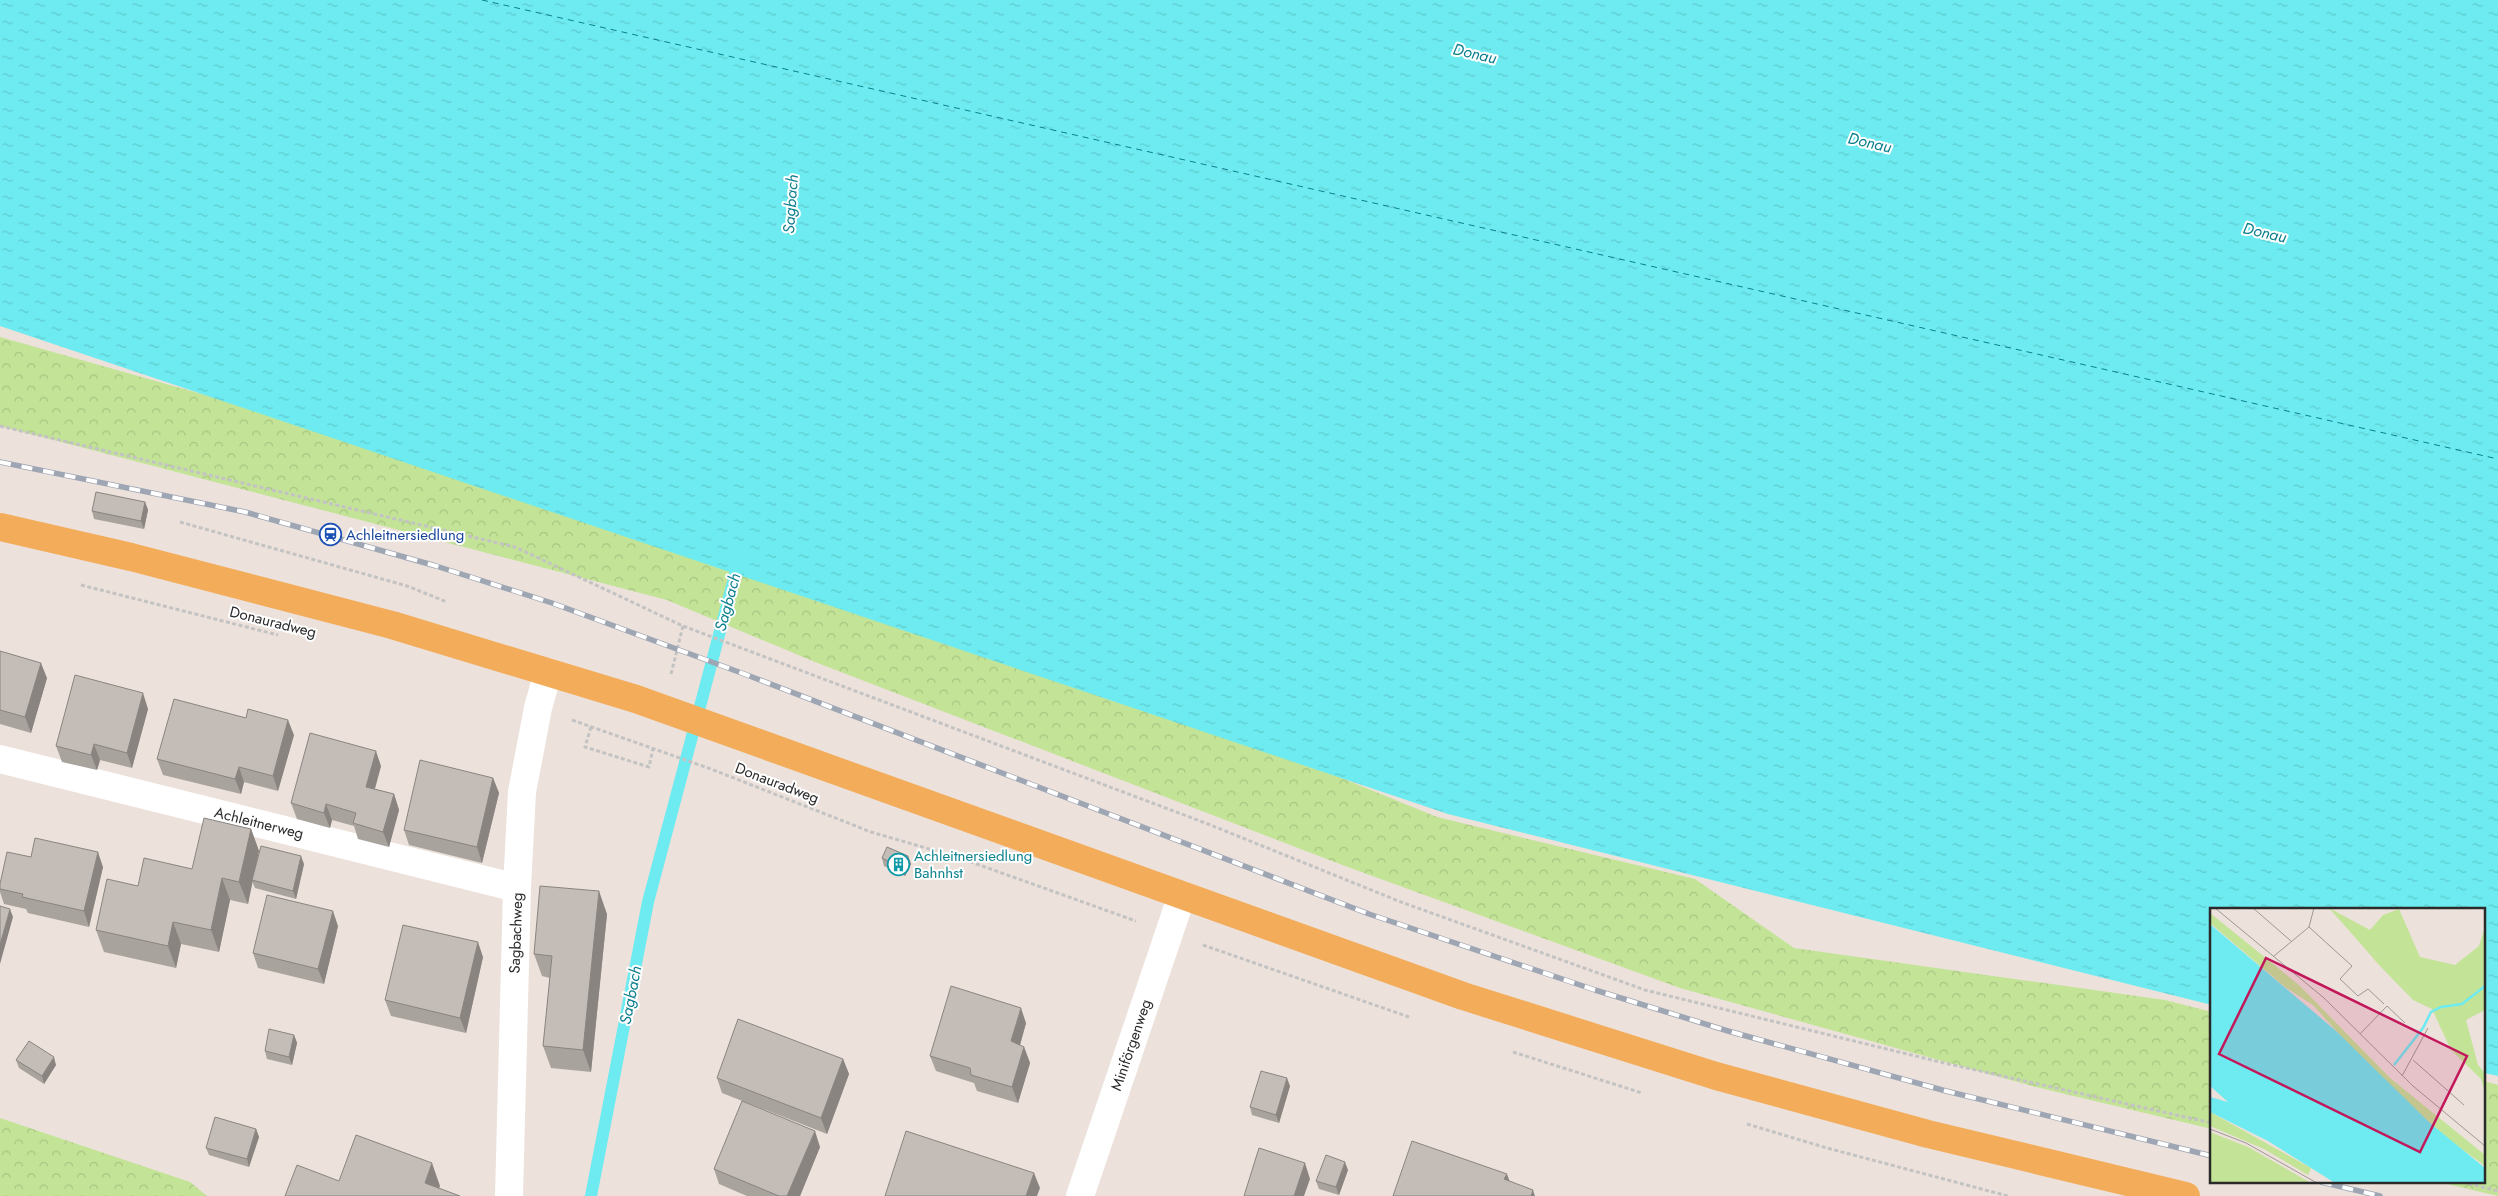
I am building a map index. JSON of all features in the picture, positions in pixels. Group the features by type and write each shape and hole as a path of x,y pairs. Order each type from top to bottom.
{"main road":[{"path":"0,527 131,557 373,620 636,699 724,729 1463,996 1716,1076 1928,1134 2186,1196"}],"street":[{"name":"Sagbachweg","path":"509,1196 517,888 522,792 538,708 548,672"},
{"name":"Achleitnerweg","path":"0,759 517,888"},
{"name":"Miniförgenweg","path":"1080,1196 1182,895"}],"path":[{"path":"0,426 515,547 691,629 752,653 1117,789 1401,902 1645,990 1940,1062 2210,1124"},
{"path":"180,522 407,586"},
{"name":"Donauradweg","path":"77,584 287,637"},
{"name":"Donauradweg","path":"649,767 585,747 591,727 711,769 871,832 957,857"},
{"path":"2470,1184 2498,1191"}],"green space":[{"path":"0,337 230,402 431,398 1019,646 1437,817 1695,879 1794,948 2165,1000 2210,1011 2210,1129 2036,1087 1680,988 1345,866 815,662 667,600 0,426"},
{"path":"2486,1082 2498,1085 2498,1196 2447,1184 2486,1184"},
{"path":"0,1118 190,1182 207,1196 0,1196"}],"water":[{"name":"Donau","path":"0,0 2498,0 2498,1076 2486,1073 2486,908 2210,908 2210,1004 1448,814 0,326"}],"building":[{"path":"96,492 145,502 141,521 92,511"},
{"path":"0,651 41,663 25,717 0,710"},
{"path":"75,675 143,693 127,753 94,744 91,755 56,746"},
{"path":"174,699 246,718 248,709 288,720 273,776 239,767 235,779 157,759"},
{"path":"310,733 376,751 366,787 394,794 383,832 353,823 356,813 326,804 324,813 291,803"},
{"path":"420,760 493,778 477,847 404,830"},
{"path":"204,818 251,829 239,882 222,878 211,930 173,922 168,946 96,930 107,879 138,886 144,858 192,869"},
{"path":"35,838 98,852 84,911 22,897 23,894 0,889 7,852 31,857"},
{"path":"261,846 301,856 293,891 252,880"},
{"path":"887,847 908,856 902,868 882,858"},
{"path":"540,886 599,891 583,1050 543,1046 552,956 534,954"},
{"path":"267,895 333,911 318,969 253,953"},
{"path":"0,906 10,909 0,945"},
{"path":"403,925 478,942 460,1018 385,1000"},
{"path":"951,986 1021,1008 1011,1041 1024,1047 1012,1087 971,1075 970,1068 930,1056"},
{"path":"738,1019 843,1059 821,1118 717,1078"},
{"path":"269,1029 294,1035 289,1057 265,1051"},
{"path":"29,1041 54,1057 42,1076 16,1060"},
{"path":"1261,1071 1287,1078 1276,1115 1250,1107"},
{"path":"742,1101 815,1131 787,1196 779,1196 714,1169"},
{"path":"215,1117 256,1129 247,1159 206,1148"},
{"path":"906,1131 1034,1173 1026,1196 885,1196"},
{"path":"356,1135 432,1163 425,1183 460,1196 285,1196 297,1165 339,1181"},
{"path":"1412,1141 1507,1174 1504,1179 1533,1190 1531,1196 1393,1196"},
{"path":"1259,1148 1305,1163 1294,1196 1244,1196"},
{"path":"1326,1155 1345,1162 1336,1187 1316,1181"}],"waterway":[{"name":"Sagbach","path":"591,1196 648,902 740,556"}],"ferry route":[{"path":"482,0 2498,459"}],"railway":[{"path":"0,462 245,512 436,566 552,603 747,675 1369,914 1595,990 1728,1031 1946,1091 2210,1156"},
{"path":"2329,1184 2380,1196"}],"place":[{"name":"Achleitnersiedlung","path":"330,535"},
{"name":"Achleitnersiedlung Bahnhst","path":"898,865"}]}
